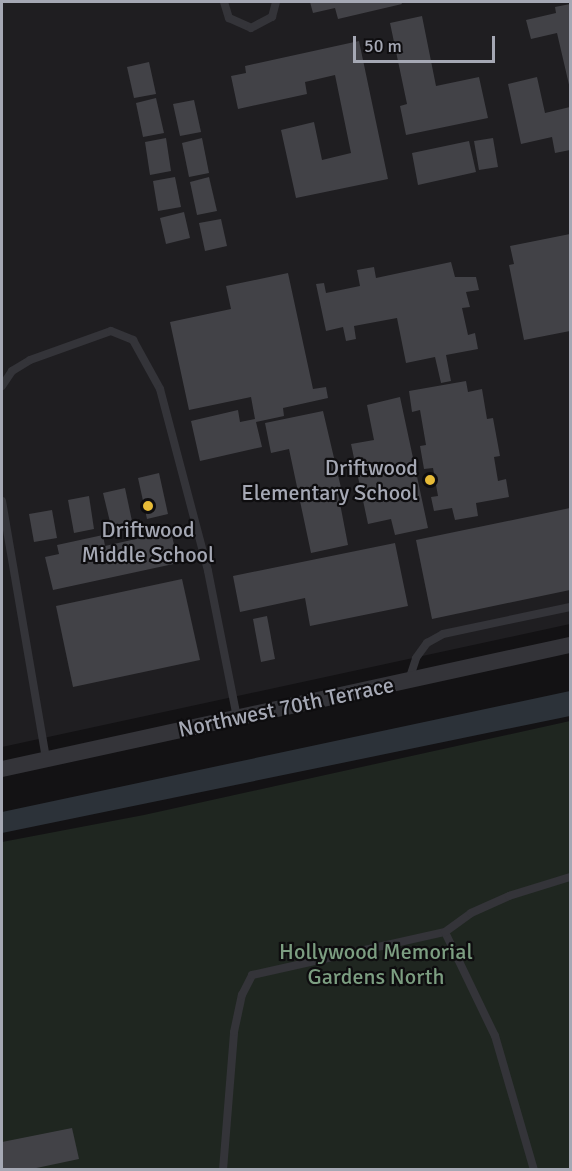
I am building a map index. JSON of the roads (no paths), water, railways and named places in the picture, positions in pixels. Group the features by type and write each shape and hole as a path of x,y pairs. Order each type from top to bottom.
{"street":[{"name":"Northwest 70th Terrace","path":"2,769 570,645"}],"lane":[{"path":"224,2 229,18 250,28 272,17 276,2"},
{"path":"2,386 12,371 30,360 111,331 133,340 160,389 208,572 237,718"},
{"path":"2,501 46,759"},
{"path":"409,680 416,658 427,644 442,634 570,607"},
{"path":"223,1170 234,1032 242,995 252,975 445,932 471,913 509,896 570,877"},
{"path":"445,932 495,1036 534,1170"}],"place":[{"name":"Driftwood Elementary School","path":"430,480"},
{"name":"Driftwood Middle School","path":"148,506"}],"park label":[{"name":"Hollywood Memorial Gardens North","path":"376,964"}]}
